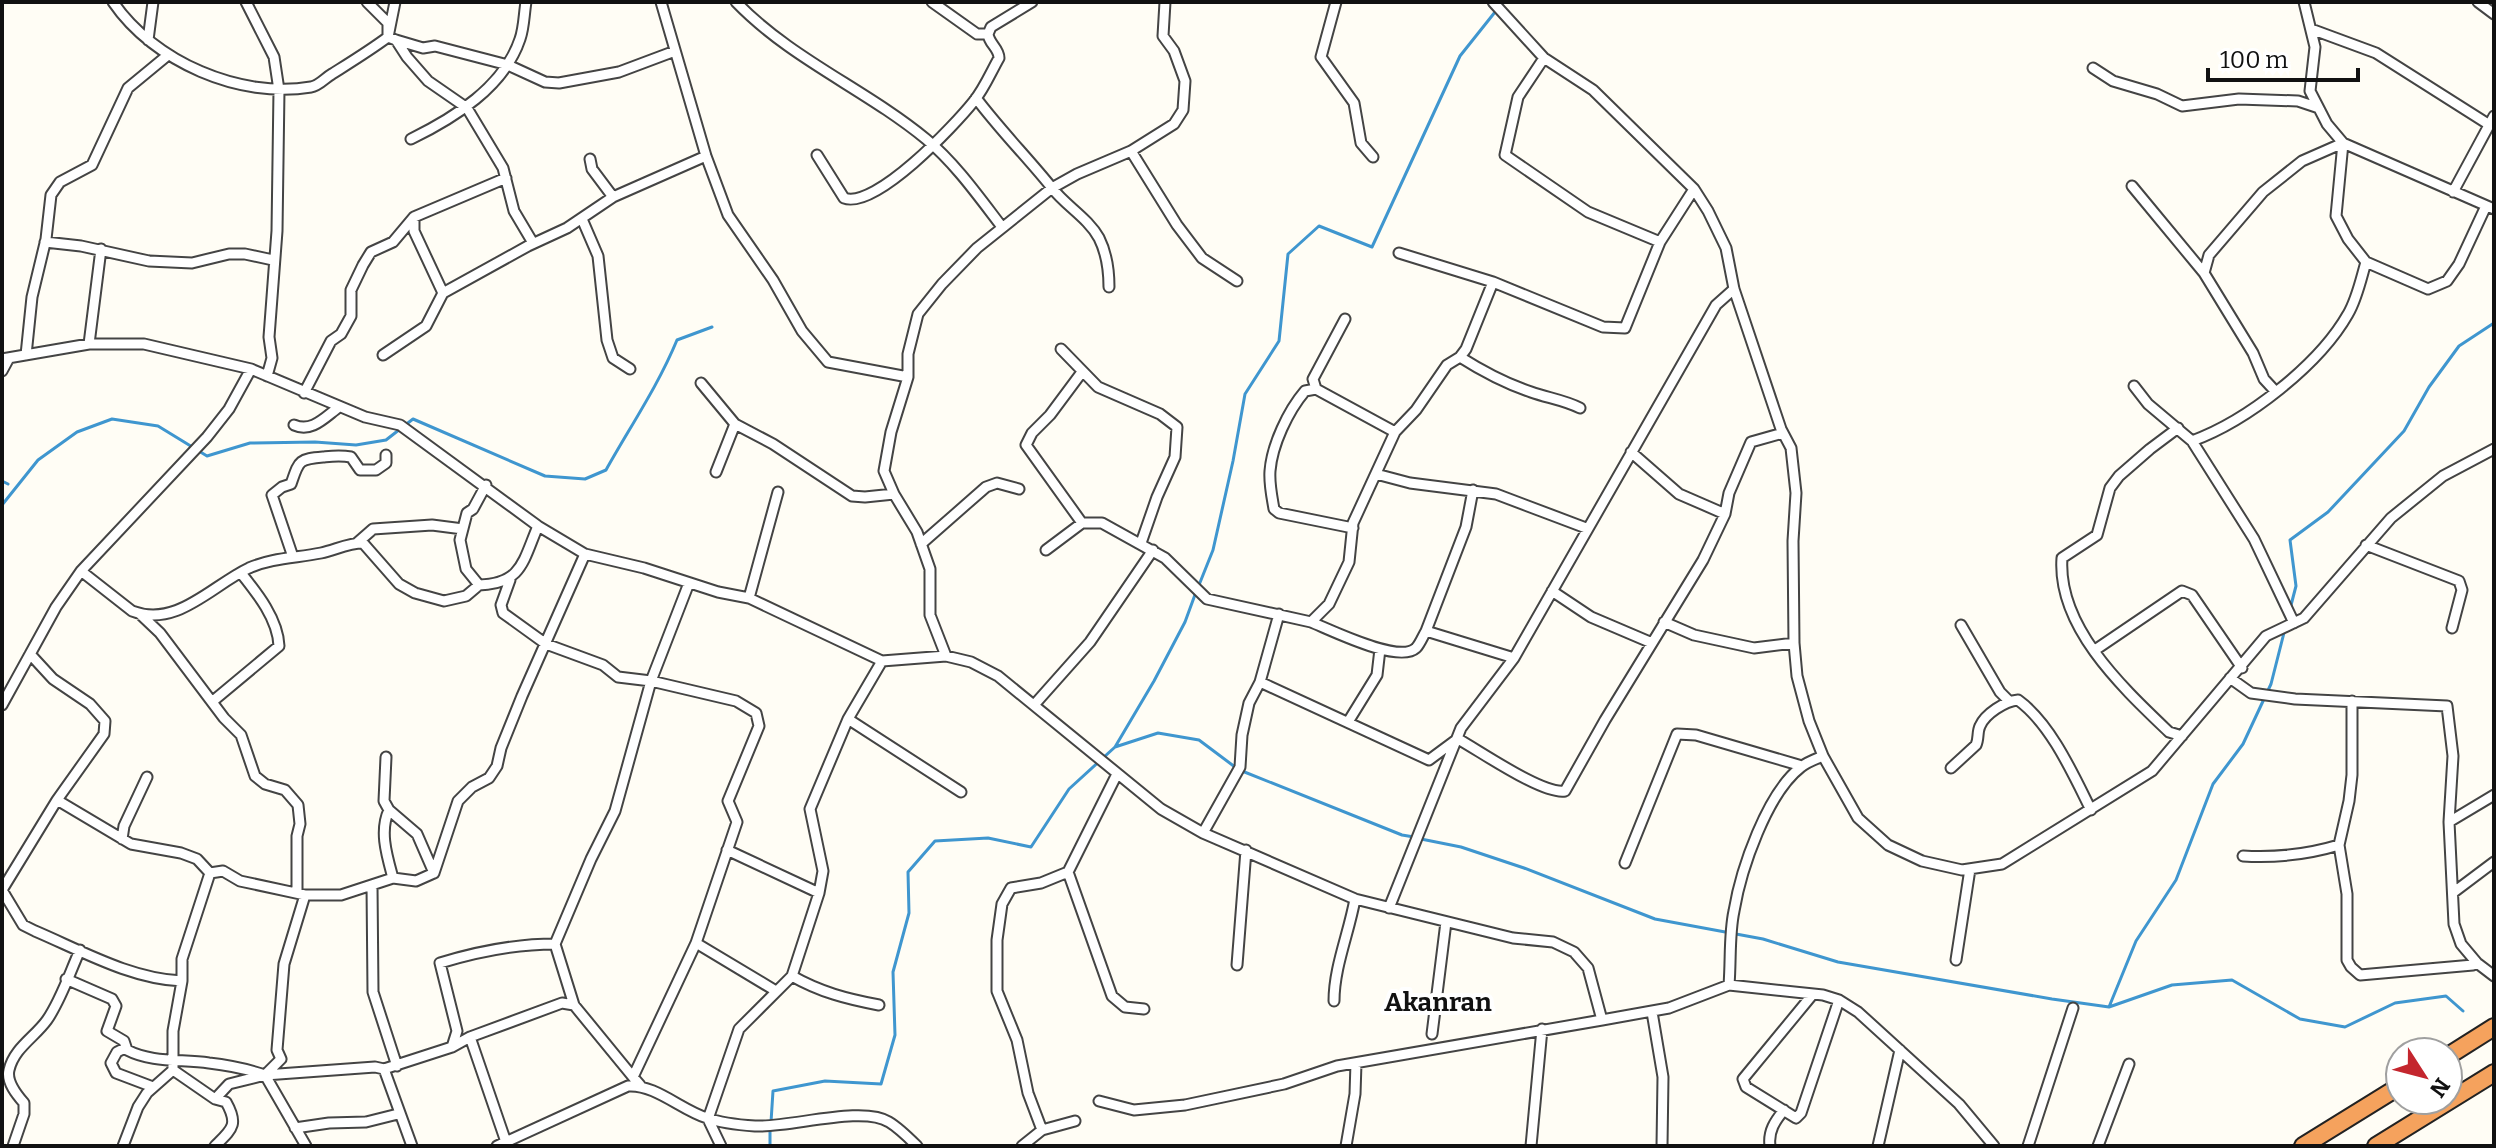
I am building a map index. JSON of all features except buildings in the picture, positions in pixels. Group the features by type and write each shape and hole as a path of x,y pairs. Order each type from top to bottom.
{"highway":[{"path":"2464,1046 2494,1027"},
{"path":"2376,1146 2494,1073"},
{"path":"2303,1146 2384,1096"}],"street":[{"path":"113,2 136,31 168,55 219,79 279,90 314,87 392,38"},
{"path":"148,40 153,2"},
{"path":"246,2 274,57 279,90 278,191 269,337 272,358 267,376"},
{"path":"367,2 388,23 392,38 428,81 467,108 503,168 514,211 533,243"},
{"path":"392,38 395,2"},
{"path":"411,139 467,108 508,65 520,38 526,2"},
{"path":"661,2 706,156 728,215 773,280 802,331 828,362 908,377"},
{"path":"736,2 784,45 889,113 933,146 972,188 1002,227"},
{"path":"932,2 977,34 988,34"},
{"path":"817,155 844,198 853,200 874,192 933,146 976,98 999,58 997,49 989,40 991,27 1032,2"},
{"path":"946,656 930,615 930,569 917,532 884,471 891,432 908,377 908,354 918,314 942,284 1002,227 1052,188 1131,151 1174,124 1183,110 1185,81 1174,51 1163,36 1165,2"},
{"path":"1336,2 1321,57 1354,103 1361,143 1373,157"},
{"path":"1493,2 1544,58 1593,90 1694,189 1708,211 1726,248 1734,289 1783,433 1791,448 1796,493 1794,643 1809,721 1823,756 1858,818 1888,845 1922,861 1970,869 2002,864 2152,771 2266,636 2304,618 2391,518 2443,476 2493,452"},
{"path":"2304,2 2315,47 2310,91 2316,107 2343,143 2490,208 2447,281 2428,289 2366,262 2348,239 2336,216 2343,143"},
{"path":"2478,2 2494,14"},
{"path":"2311,29 2376,53 2491,120 2453,192"},
{"path":"392,38 423,48 435,46 508,65 545,82 559,83 619,72 675,51"},
{"path":"26,355 32,297 45,242 51,195 60,182 92,165 128,88 168,55"},
{"path":"1544,58 1518,97 1505,155 1588,212 1660,242"},
{"path":"2093,68 2113,81 2157,94 2182,106 2239,99 2298,101 2316,107"},
{"path":"976,98 1003,135 1099,239 1109,270 1109,287"},
{"path":"2204,273 2209,255 2263,192 2302,161 2343,143"},
{"path":"1131,151 1177,225 1202,258 1237,281"},
{"path":"383,355 426,326 443,293 582,219 613,197 706,156"},
{"path":"590,159 592,169 613,197"},
{"path":"304,393 331,341 341,334 351,316 351,290 371,252 393,242 414,217 506,178"},
{"path":"2132,186 2204,273 2253,353 2264,379 2276,392"},
{"path":"1399,253 1493,282 1603,327 1625,328 1660,242 1694,189"},
{"path":"414,217 414,231 443,293"},
{"path":"582,219 598,256 607,340 613,358 630,369"},
{"path":"45,242 101,249 149,261 192,263 229,254 273,260"},
{"path":"89,344 101,249"},
{"path":"2192,441 2213,433 2305,369 2348,314 2366,262"},
{"path":"1311,622 1329,604 1349,562 1353,528 1395,432 1416,410 1447,365 1466,349 1493,282"},
{"path":"1389,908 1461,728 1514,658 1716,305 1734,289"},
{"path":"1316,389 1313,379 1345,319"},
{"path":"2,371 6,358 89,344 144,344 251,369 339,407 404,428 538,526 585,554 749,598 882,661 946,656 971,662 998,676 1161,809 1203,833 1355,899 1513,938 1553,942 1574,952 1588,968 1602,1020"},
{"path":"1061,349 1098,387 1160,414 1177,427 1175,457 1141,543"},
{"path":"1460,357 1480,370 1528,391 1561,398 1580,408"},
{"path":"2,705 56,607 81,571 207,437 229,409 251,369"},
{"path":"1082,372 1050,415 1032,433 1026,445 1082,523"},
{"path":"2263,400 2264,379"},
{"path":"701,383 735,424 773,444 852,496 894,494"},
{"path":"2134,386 2148,404 2192,441 2254,539 2294,623"},
{"path":"1353,528 1279,513 1274,509 1270,472 1293,404 1305,391 1316,389 1395,432"},
{"path":"294,425 303,429 312,426 339,407"},
{"path":"716,472 735,424"},
{"path":"2178,428 2119,476 2110,488 2097,535 2062,558 2061,571 2071,611 2108,672 2169,732 2182,736"},
{"path":"1458,739 1531,782 1558,792 1565,791 1589,746 1703,560 1725,514 1729,493 1751,442 1783,433"},
{"path":"1631,452 1679,494 1725,514"},
{"path":"293,557 272,495 291,484 296,466 305,458 334,454 351,457 360,470 376,470 386,463 386,455"},
{"path":"1376,474 1410,483 1496,494 1586,528"},
{"path":"921,544 986,487 997,483 1019,489"},
{"path":"479,585 466,569 460,540 467,513 473,509 486,485"},
{"path":"1046,550 1082,523 1102,523 1165,558 1207,599 1311,622 1380,649 1405,653 1415,649 1426,631 1466,527 1473,490"},
{"path":"749,598 778,492"},
{"path":"357,543 373,529 432,525 463,529"},
{"path":"470,1037 502,1144 636,1081 696,943 737,822 728,801 759,726 756,713 736,701 651,681 618,677 603,665 546,644 503,613 501,605 510,580 522,563 538,526"},
{"path":"81,571 140,614 167,614 181,609 241,573 271,560 323,553 357,543 363,543 372,551 399,584 415,593 444,601 466,596 479,585 510,580"},
{"path":"2366,545 2459,581 2462,590 2452,628"},
{"path":"1034,705 1090,642 1153,550"},
{"path":"210,873 223,871 240,881 301,894 341,895 393,878 416,881 434,873 458,801 472,787 489,778 497,766 517,709 585,554"},
{"path":"213,701 279,646 278,635 259,596 241,573"},
{"path":"689,583 651,681 615,811 555,944 574,1005 636,1081 681,1108 708,1119 764,1126 859,1116 887,1120 917,1146"},
{"path":"1552,591 1591,617 1652,643"},
{"path":"2095,650 2182,591 2192,595 2242,668"},
{"path":"140,614 160,633 241,735 255,776 265,784 285,790 298,805 301,894 284,964 277,1050 281,1059 265,1075"},
{"path":"1203,833 1240,767 1242,735 1249,703 1260,682 1279,614"},
{"path":"1664,622 1694,635 1754,648 1794,643"},
{"path":"1961,625 2000,692 2009,701"},
{"path":"1426,631 1514,658"},
{"path":"1348,722 1377,675 1380,649"},
{"path":"30,654 53,679 90,704 105,721 104,734 57,800 2,890 23,925 159,980 182,981"},
{"path":"721,1146 708,1119 739,1029 792,976 819,893 823,871 810,809 848,719 882,661"},
{"path":"2230,678 2251,693 2295,699 2447,706 2453,756 2449,822 2454,924 2461,944 2477,963 2494,976"},
{"path":"1260,682 1429,760 1458,739"},
{"path":"1951,768 1976,745 1978,728 1986,718 2009,701 2018,700 2067,761 2091,810"},
{"path":"2352,701 2352,775 2339,845 2347,894 2347,960 2360,975 2477,963"},
{"path":"848,719 961,792"},
{"path":"1625,863 1677,734 1696,735 1802,766"},
{"path":"1729,985 1734,911 1753,845 1772,804 1802,766 1823,756"},
{"path":"386,757 384,801 389,810 417,834 434,873"},
{"path":"1042,1130 1028,1093 1017,1040 997,991 997,940 1002,904 1011,888 1041,883 1068,872 1117,774"},
{"path":"122,839 124,826 147,777"},
{"path":"2449,822 2494,795"},
{"path":"57,800 131,844 181,853 197,859 210,873"},
{"path":"389,810 384,821 384,840 393,878"},
{"path":"2243,856 2281,858 2339,845"},
{"path":"727,850 819,893"},
{"path":"1237,965 1246,850"},
{"path":"2454,892 2494,862"},
{"path":"1956,960 1970,869"},
{"path":"1068,872 1112,996 1125,1007 1144,1009"},
{"path":"123,1146 138,1107 173,1065 173,1031 182,981 182,959 210,873"},
{"path":"372,885 373,992 397,1066"},
{"path":"1334,1001 1334,981 1355,899"},
{"path":"1432,1034 1446,922"},
{"path":"696,943 776,991"},
{"path":"452,1047 457,1031 440,963 479,951 525,944 555,944"},
{"path":"13,1146 24,1114 24,1103 14,1090 5,1068 48,1019 80,950"},
{"path":"792,976 841,998 879,1005"},
{"path":"66,979 112,999 116,1006 107,1031 124,1041 125,1048 134,1054 173,1065 208,1063 265,1075 306,1146"},
{"path":"1099,1101 1116,1108 1134,1110 1185,1105 1284,1084 1337,1066 1652,1012 1729,985 1813,994 1839,1000 1858,1012 1959,1104 1994,1146"},
{"path":"1813,994 1743,1079 1746,1087 1796,1118 1801,1113 1839,1000"},
{"path":"215,1099 229,1084 265,1075 397,1066 562,1003 574,1005"},
{"path":"2028,1146 2073,1008"},
{"path":"1652,1012 1663,1077 1662,1146"},
{"path":"1531,1146 1542,1029"},
{"path":"125,1048 117,1052 111,1063 116,1073 153,1087"},
{"path":"1878,1146 1900,1050"},
{"path":"1346,1146 1355,1094 1356,1063"},
{"path":"2098,1146 2129,1064"},
{"path":"173,1065 215,1099 226,1102 234,1123 231,1131 215,1146"},
{"path":"384,1069 412,1146"},
{"path":"1770,1146 1773,1123 1784,1110"},
{"path":"295,1128 366,1122 398,1114"},
{"path":"1022,1146 1042,1130 1075,1121"}],"waterway":[{"path":"1199,585 1213,550 1245,394 1279,341 1288,254 1319,226 1372,247 1460,56 1503,2"},
{"path":"2290,609 2296,586 2290,540 2328,512 2404,431 2429,387 2459,346 2494,323"},
{"path":"2,505 38,460 77,432 112,419 158,426 207,456 250,443 356,445 386,440 413,419 545,476 585,479 606,470 653,390 677,340 712,327"},
{"path":"2,481 8,484"},
{"path":"771,1122 773,1091 825,1081 881,1084 895,1035 893,972 909,913 908,872 935,841 988,838 1031,847 1069,789 1115,747 1185,622 1196,592"},
{"path":"2109,1007 2136,941 2176,880 2213,784 2243,744 2271,684 2288,617"},
{"path":"1115,747 1158,733 1199,740 1235,767"},
{"path":"1242,771 1402,835 1414,837"},
{"path":"1421,839 1461,847 1524,868 1655,919 1763,939 1838,962 2052,999 2109,1007 2172,985 2232,980 2300,1019 2345,1027 2395,1003 2446,996 2463,1011"},
{"path":"770,1130 770,1146"}],"district":[{"name":"Akanran","path":"1438,1002"}]}
